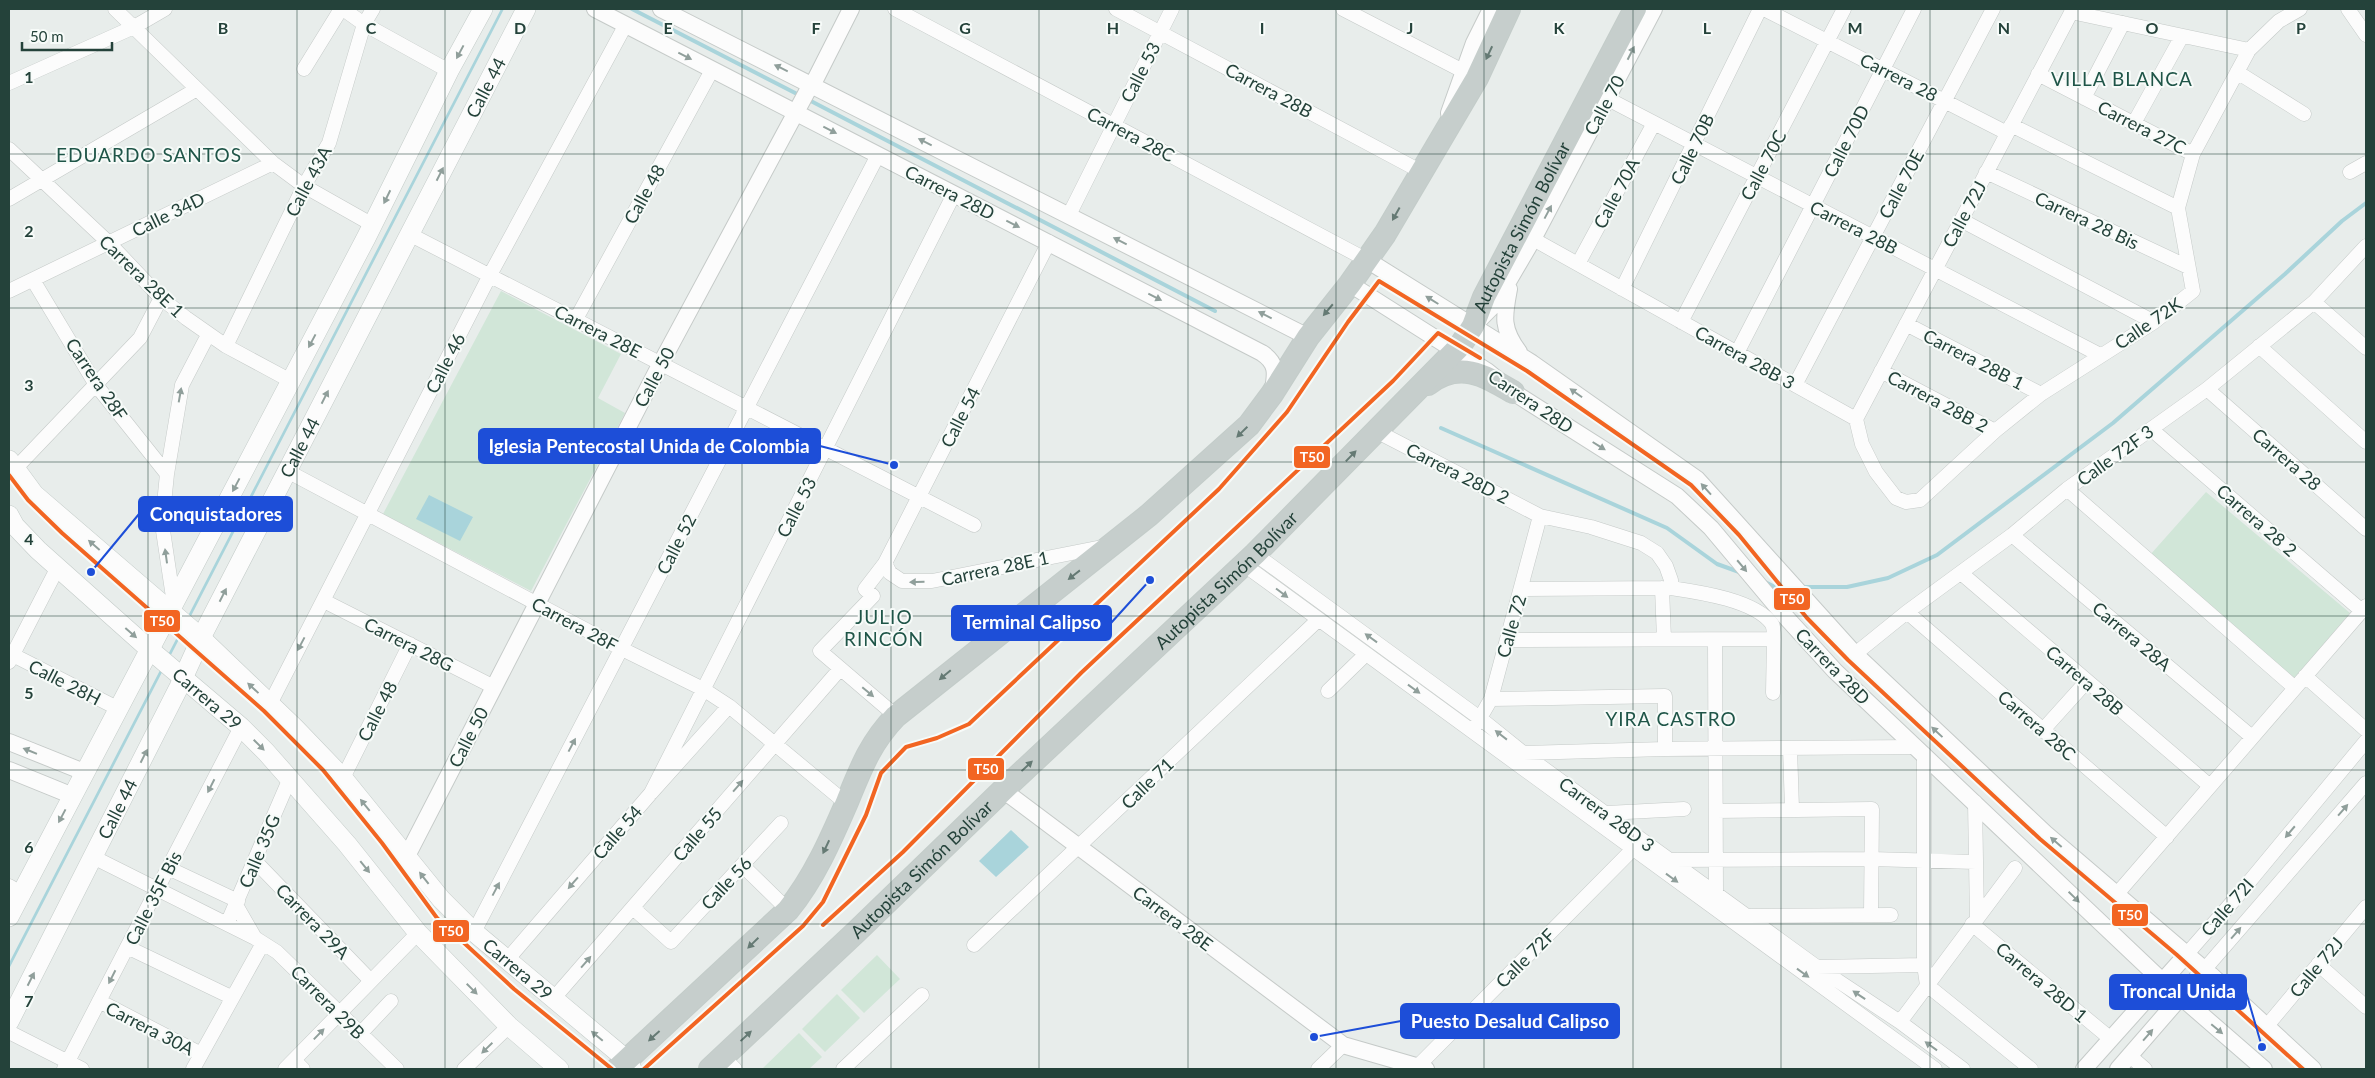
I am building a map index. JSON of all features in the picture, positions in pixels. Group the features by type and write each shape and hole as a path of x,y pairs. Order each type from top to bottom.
{"highway":[{"path":"625,1066 788,910 807,887 846,803 862,763 878,734 896,716 952,670 1112,545 1249,425 1272,394 1308,336 1350,284 1385,234 1420,171 1477,78 1510,9"},
{"name":"Autopista Simón Bolívar","path":"722,1065 1003,790 1249,559 1455,351 1473,326 1484,297 1635,9"},
{"path":"1576,122 1605,104"},
{"path":"1407,400 1437,377 1456,372 1484,375 1513,392"}],"main road":[{"path":"9,917 15,889 73,796 117,708 173,610 373,225 449,71 483,9"},
{"name":"Calle 44","path":"9,1022 94,857 199,637 526,9"},
{"name":"Carrera 29","path":"11,465 34,494 173,610 270,704 343,778 441,899 474,932 554,998 625,1066"},
{"name":"Carrera 29","path":"11,524 150,650 241,727 290,778 418,933 509,1026 559,1069"}],"street":[{"path":"115,9 273,163 304,186 373,225"},
{"path":"9,83 134,28 165,9"},
{"path":"304,69 342,9 364,24 449,71"},
{"name":"Calle 43A","path":"226,346 304,186 329,143 364,24 373,9"},
{"name":"Carrera 28D","path":"595,9 712,70 797,110 954,194 1267,356 1273,361 1276,369 1272,394"},
{"name":"Carrera 28D","path":"661,9 1308,336"},
{"name":"Calle 50","path":"407,856 661,363 851,9"},
{"name":"Carrera 28C","path":"895,9 1367,260"},
{"name":"Carrera 28B","path":"1116,9 1420,171"},
{"name":"Calle 53","path":"1069,216 1172,9"},
{"path":"1343,9 1463,71"},
{"path":"1441,138 1463,71 1491,9"},
{"name":"Calle 70","path":"1473,326 1495,304 1534,239 1654,9"},
{"name":"Calle 70B","path":"1622,289 1760,9"},
{"name":"Carrera 28","path":"1764,9 1883,68 1944,101 2009,129 2178,208"},
{"name":"Calle 70C","path":"1681,322 1844,9"},
{"name":"Calle 70D","path":"1737,353 1914,9"},
{"name":"Calle 70E","path":"1795,385 1993,9"},
{"name":"Calle 72K","path":"1856,419 1862,444 1876,472 1896,498 1906,502 1920,500 1995,431 2041,394 2154,322 2193,291 2178,208 2193,154 2249,50 2280,21 2300,9"},
{"path":"2348,9 2366,35"},
{"path":"2072,10 2249,50"},
{"name":"Calle 72J","path":"1856,419 2072,10"},
{"path":"2084,98 2123,23"},
{"name":"Calle 46","path":"270,704 490,275 625,26"},
{"path":"2134,123 2182,36"},
{"name":"Calle 48","path":"576,319 712,70"},
{"path":"2237,72 2304,114"},
{"name":"Carrera 27C","path":"2038,74 2193,154"},
{"path":"9,199 197,89"},
{"name":"Carrera 28B","path":"1605,104 1654,123 2100,355"},
{"name":"Calle 70A","path":"1578,264 1654,123"},
{"name":"Carrera 28E 1","path":"9,149 109,242 161,298 208,335 291,381"},
{"name":"Calle 52","path":"474,932 878,154"},
{"name":"Calle 34D","path":"9,291 273,163"},
{"path":"2350,172 2366,163"},
{"name":"Carrera 28 Bis","path":"1986,172 2188,267"},
{"name":"Calle 53","path":"651,792 954,194"},
{"path":"1960,220 2154,322"},
{"name":"Carrera 28E","path":"409,234 974,525"},
{"name":"Carrera 28B 3","path":"1534,239 1856,419"},
{"name":"Calle 54","path":"840,669 820,651 873,596 865,589 885,563 1049,242"},
{"name":"Calle 72F 3","path":"1855,654 2012,535 2067,489 2207,389 2314,302 2364,253"},
{"name":"Carrera 28D","path":"1367,260 1532,363 1697,479 1855,654 2045,833 2204,970 2313,1069"},
{"path":"1512,277 1504,321 1508,336 1518,351 1532,363"},
{"name":"Carrera 28F","path":"33,280 96,385 167,474"},
{"name":"Carrera 28D","path":"1350,284 1487,371 1513,392 1677,496 1711,528 1784,615 1836,671 1976,802 2162,981 2264,1069"},
{"path":"11,465 96,385 140,338 161,298"},
{"path":"2314,302 2366,348"},
{"name":"Carrera 28B 1","path":"1906,324 2041,394"},
{"path":"173,610 162,524 167,474 182,385 208,335"},
{"path":"2259,346 2366,442"},
{"name":"Carrera 28B 2","path":"1881,371 1995,431"},
{"name":"Carrera 28","path":"2207,389 2366,529"},
{"name":"Carrera 28 2","path":"2151,428 2364,609"},
{"name":"Carrera 28D 2","path":"1376,431 1540,516 1590,527 1641,543 1657,553 1666,566 1672,580 1667,588 1664,639"},
{"name":"Carrera 28F","path":"287,471 622,649 703,689 729,706 846,803"},
{"path":"2067,489 2295,688"},
{"name":"Calle 72","path":"1471,731 1481,719 1491,699 1540,516"},
{"name":"Carrera 28A","path":"2012,535 2252,737"},
{"name":"Carrera 28E 1","path":"885,563 890,573 902,582 932,581 1112,545"},
{"name":"Carrera 28D 3","path":"1249,559 1318,620 1471,731 1527,761 1607,813 1817,967 1900,1022 1959,1068"},
{"name":"Carrera 28D 3","path":"1249,559 1481,719 1527,761 1633,849 1934,1069"},
{"path":"11,659 58,567"},
{"name":"Carrera 28B","path":"1961,573 2210,786"},
{"path":"1522,589 1667,588 1711,594 1764,616 1773,626 1773,693"},
{"name":"Carrera 28G","path":"324,601 494,687"},
{"path":"2116,895 2364,609"},
{"name":"Carrera 28C","path":"1908,612 2042,731 2167,837"},
{"name":"Calle 71","path":"974,945 1079,848 1318,620"},
{"path":"1507,640 1774,639"},
{"path":"1715,640 1716,893"},
{"name":"Calle 48","path":"343,778 410,644"},
{"path":"1328,691 1365,655"},
{"name":"Calle 28H","path":"11,659 117,708"},
{"path":"840,669 896,716"},
{"name":"Calle 55","path":"554,998 840,669"},
{"path":"2305,676 2366,730"},
{"path":"2042,731 2087,681"},
{"path":"1491,699 1665,696 1665,749"},
{"name":"Calle 54","path":"507,960 651,792 729,706"},
{"name":"Calle 35F Bis","path":"66,1065 241,727"},
{"name":"Calle 72I","path":"2084,1069 2235,899 2366,741"},
{"path":"9,742 84,772"},
{"path":"1790,748 1792,809"},
{"path":"1527,761 1665,749 1920,750 1924,966 1927,986 2031,1069"},
{"path":"48,786 60,777 59,762"},
{"path":"9,770 73,796"},
{"name":"Calle 35G","path":"227,924 290,778"},
{"name":"Calle 72I","path":"2118,1069 2366,783"},
{"name":"Carrera 28E","path":"1003,790 1343,1045"},
{"path":"1975,922 1976,802"},
{"path":"1607,813 1684,809"},
{"path":"1716,811 1872,809 1871,914"},
{"name":"Calle 56","path":"633,908 671,942 781,823"},
{"name":"Calle 72F","path":"1421,1068 1633,849"},
{"name":"Carrera 29B","path":"94,857 259,940 277,952 397,1069"},
{"path":"1671,860 1871,859 1976,862"},
{"name":"Carrera 29A","path":"255,861 371,981"},
{"path":"743,866 788,910"},
{"path":"168,868 237,903"},
{"path":"1900,1022 2015,868"},
{"name":"Carrera 29B","path":"237,903 259,940"},
{"name":"Calle 72J","path":"2266,1027 2366,907"},
{"path":"1748,916 1890,915"},
{"name":"Carrera 28D 1","path":"1975,922 2111,1039"},
{"path":"294,1066 339,1014 418,933"},
{"path":"193,1069 259,940"},
{"path":"128,947 231,997"},
{"path":"2318,964 2366,1007"},
{"path":"1817,967 1924,966"},
{"path":"843,1069 922,995"},
{"name":"Carrera 30A","path":"99,1001 201,1054"},
{"path":"360,1034 391,1001"},
{"path":"464,1069 509,1026"},
{"path":"9,1032 66,1065 82,1069"},
{"path":"1318,1069 1343,1045 1421,1068"},
{"path":"2130,1056 2145,1069"}],"green space":[{"path":"501,291 621,354 598,398 625,413 531,591 383,514"},
{"path":"2206,492 2350,613 2294,679 2150,555"},
{"path":"877,955 900,979 864,1013 841,990"},
{"path":"837,994 860,1018 825,1052 802,1029"},
{"path":"799,1033 822,1057 809,1069 763,1068"}],"water":[{"path":"501,9 504,9 9,969 9,963"},
{"path":"429,495 473,517 460,541 416,519"},
{"path":"1011,830 1029,847 996,877 979,861"}],"waterway":[{"path":"632,9 801,96"},
{"path":"807,99 1215,311"},
{"path":"1801,587 1847,587 1888,578 1937,555 2113,423 2285,274 2342,221 2366,203"},
{"path":"1441,428 1667,528 1717,564 1742,573"},
{"path":"1765,582 1775,587 1787,587"}],"transit line":[{"name":"T50","path":"644,1069 803,926 823,902 866,815 881,773 906,747 937,738 969,724 1219,489 1287,412 1348,322 1379,281 1527,371 1691,485 1739,535 1807,618 1848,660 2040,839 2177,955 2303,1069"},
{"name":"T50","path":"823,925 903,852 1081,673 1393,381 1438,333 1480,358"},
{"name":"T50","path":"9,475 28,500 62,533 264,711 323,770 382,843 437,918 514,989 612,1069"}],"place":[{"name":"Iglesia Pentecostal Unida de Colombia","path":"894,465"},
{"name":"Conquistadores","path":"91,572"},
{"name":"Terminal Calipso","path":"1150,580"},
{"name":"Puesto Desalud Calipso","path":"1314,1037"},
{"name":"Troncal Unida","path":"2262,1047"}],"district":[{"name":"VILLA BLANCA","path":"2122,78"},
{"name":"EDUARDO SANTOS","path":"149,154"},
{"name":"JULIO RINCÓN","path":"884,627"},
{"name":"YIRA CASTRO","path":"1671,718"}]}
